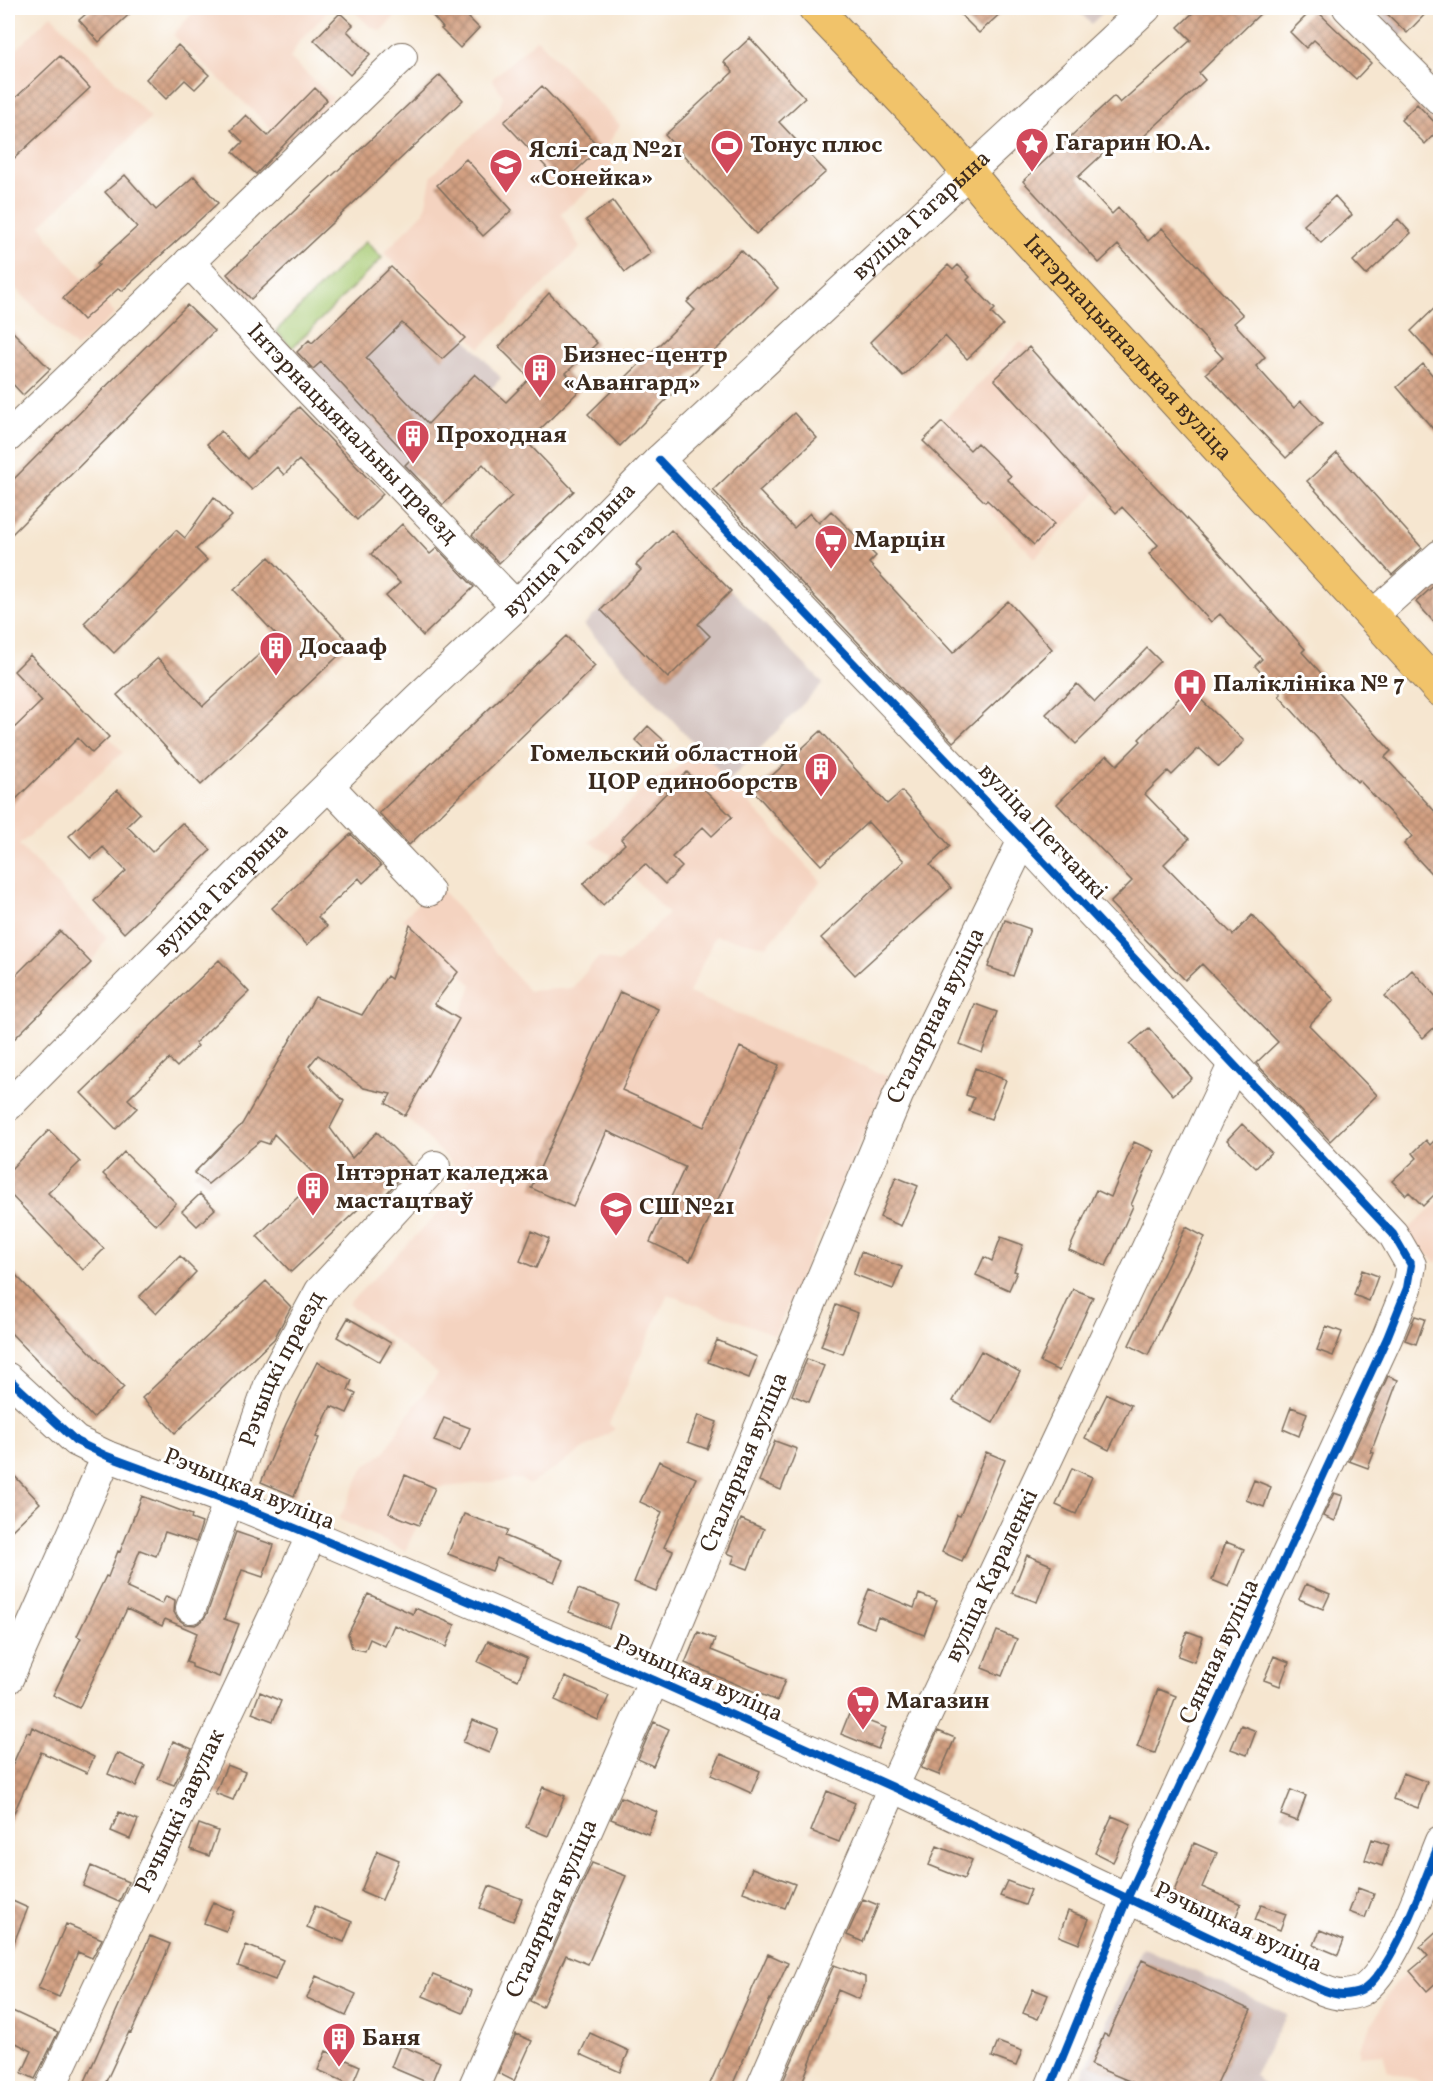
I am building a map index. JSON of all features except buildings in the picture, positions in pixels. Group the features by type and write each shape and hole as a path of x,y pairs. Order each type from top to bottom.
{"main road":[{"name":"Інтэрнацыянальная вуліца","path":"815,8 888,83 991,200 1440,690"}],"street":[{"name":"вуліца Гагарына","path":"8,1106 417,699 516,606 659,460 1146,8"},
{"path":"1348,8 1440,100"},
{"path":"8,437 402,57"},
{"name":"Інтэрнацыянальны праезд","path":"189,262 516,606"},
{"name":"вуліца Петчанкі","path":"659,460 1023,840 1393,1234"},
{"path":"1373,615 1440,555"},
{"path":"329,786 429,891"},
{"name":"Сталярная вуліца","path":"473,2088 654,1680 898,1095 1023,840"},
{"name":"вуліца Караленкі","path":"761,2088 893,1787 1233,1065"},
{"name":"Рэчыцкі праезд","path":"191,1608 269,1385 320,1291 435,1166"},
{"name":"Сянная вуліца","path":"1050,2088 1128,1897 1387,1338 1407,1287 1411,1265 1393,1234"},
{"name":"Рэчыцкая вуліца","path":"8,1378 76,1441 107,1456 229,1501 654,1680 893,1787 1287,1974 1326,1990 1342,1995 1360,1992 1377,1977 1393,1954 1440,1841"},
{"path":"8,1679 107,1456"},
{"name":"Рэчыцкі завулак","path":"50,2088 312,1535"}],"shaded area":[{"path":"193,8 331,8 299,42 290,58 333,98 289,145 173,35 195,10"},
{"path":"351,8 403,8 381,31 369,26"},
{"path":"1076,8 1108,8 1091,24"},
{"path":"1375,8 1431,8 1400,37"},
{"path":"51,15 151,118 41,225 50,241 115,314 76,348 8,281 8,58"},
{"name":"Яслі-сад №21 «Сонейка»","path":"537,39 620,125 608,144 613,170 561,213 580,248 480,348 384,253 424,212 432,175 499,110 503,96 492,79"},
{"path":"391,267 465,338 501,378 408,479 307,376 325,357 312,343"},
{"path":"1020,342 1029,347 1112,440 1131,456 1035,558 923,441"},
{"path":"671,530 823,683 729,781 584,625 640,570 636,565"},
{"path":"30,655 123,752 19,845 107,937 91,963 8,1045 8,675"},
{"name":"СШ №21","path":"697,747 821,881 767,946 715,936 689,993 889,1077 775,1335 668,1294 609,1424 615,1429 529,1485 521,1479 435,1488 405,1551 339,1519 364,1467 385,1452 402,1423 438,1374 348,1304 470,1181 405,1116 459,1019 472,985 403,919 429,891 441,889 529,991 572,988 599,957 618,963 668,914 613,856 589,842 653,780 675,770"},
{"path":"1440,1201 1440,1258 1436,1263 1404,1233"},
{"path":"1435,1934 1440,1940 1440,2082 1434,2085 1388,2071 1383,2054 1359,2056 1359,2048 1394,1984 1427,1956 1420,1947"},
{"path":"1142,1947 1287,2014 1254,2075 1267,2088 1078,2088"}],"green space":[{"path":"366,241 382,258 292,348 276,331"}],"cycle path":[{"path":"659,460 1023,840 1393,1234 1411,1265 1407,1288 1387,1338 1128,1897 1050,2088"},
{"path":"8,1378 76,1441 107,1456 229,1501 654,1680 893,1787 1330,1993 1345,1995 1361,1991 1373,1981 1385,1965 1407,1923 1440,1841"}],"place":[{"name":"Гагарин Ю.А.","path":"1032,173"},
{"name":"Тонус плюс","path":"727,175"},
{"name":"Яслі-сад №21 «Сонейка»","path":"506,194"},
{"name":"Бизнес-центр «Авангард»","path":"540,399"},
{"name":"Проходная","path":"413,465"},
{"name":"Марцін","path":"831,570"},
{"name":"Досааф","path":"276,677"},
{"name":"Паліклініка № 7","path":"1190,714"},
{"name":"Гомельский областной ЦОР единоборств","path":"821,798"},
{"name":"Інтэрнат каледжа мастацтваў","path":"313,1217"},
{"name":"СШ №21","path":"616,1237"},
{"name":"Магазин","path":"863,1731"},
{"name":"Баня","path":"339,2068"}]}
